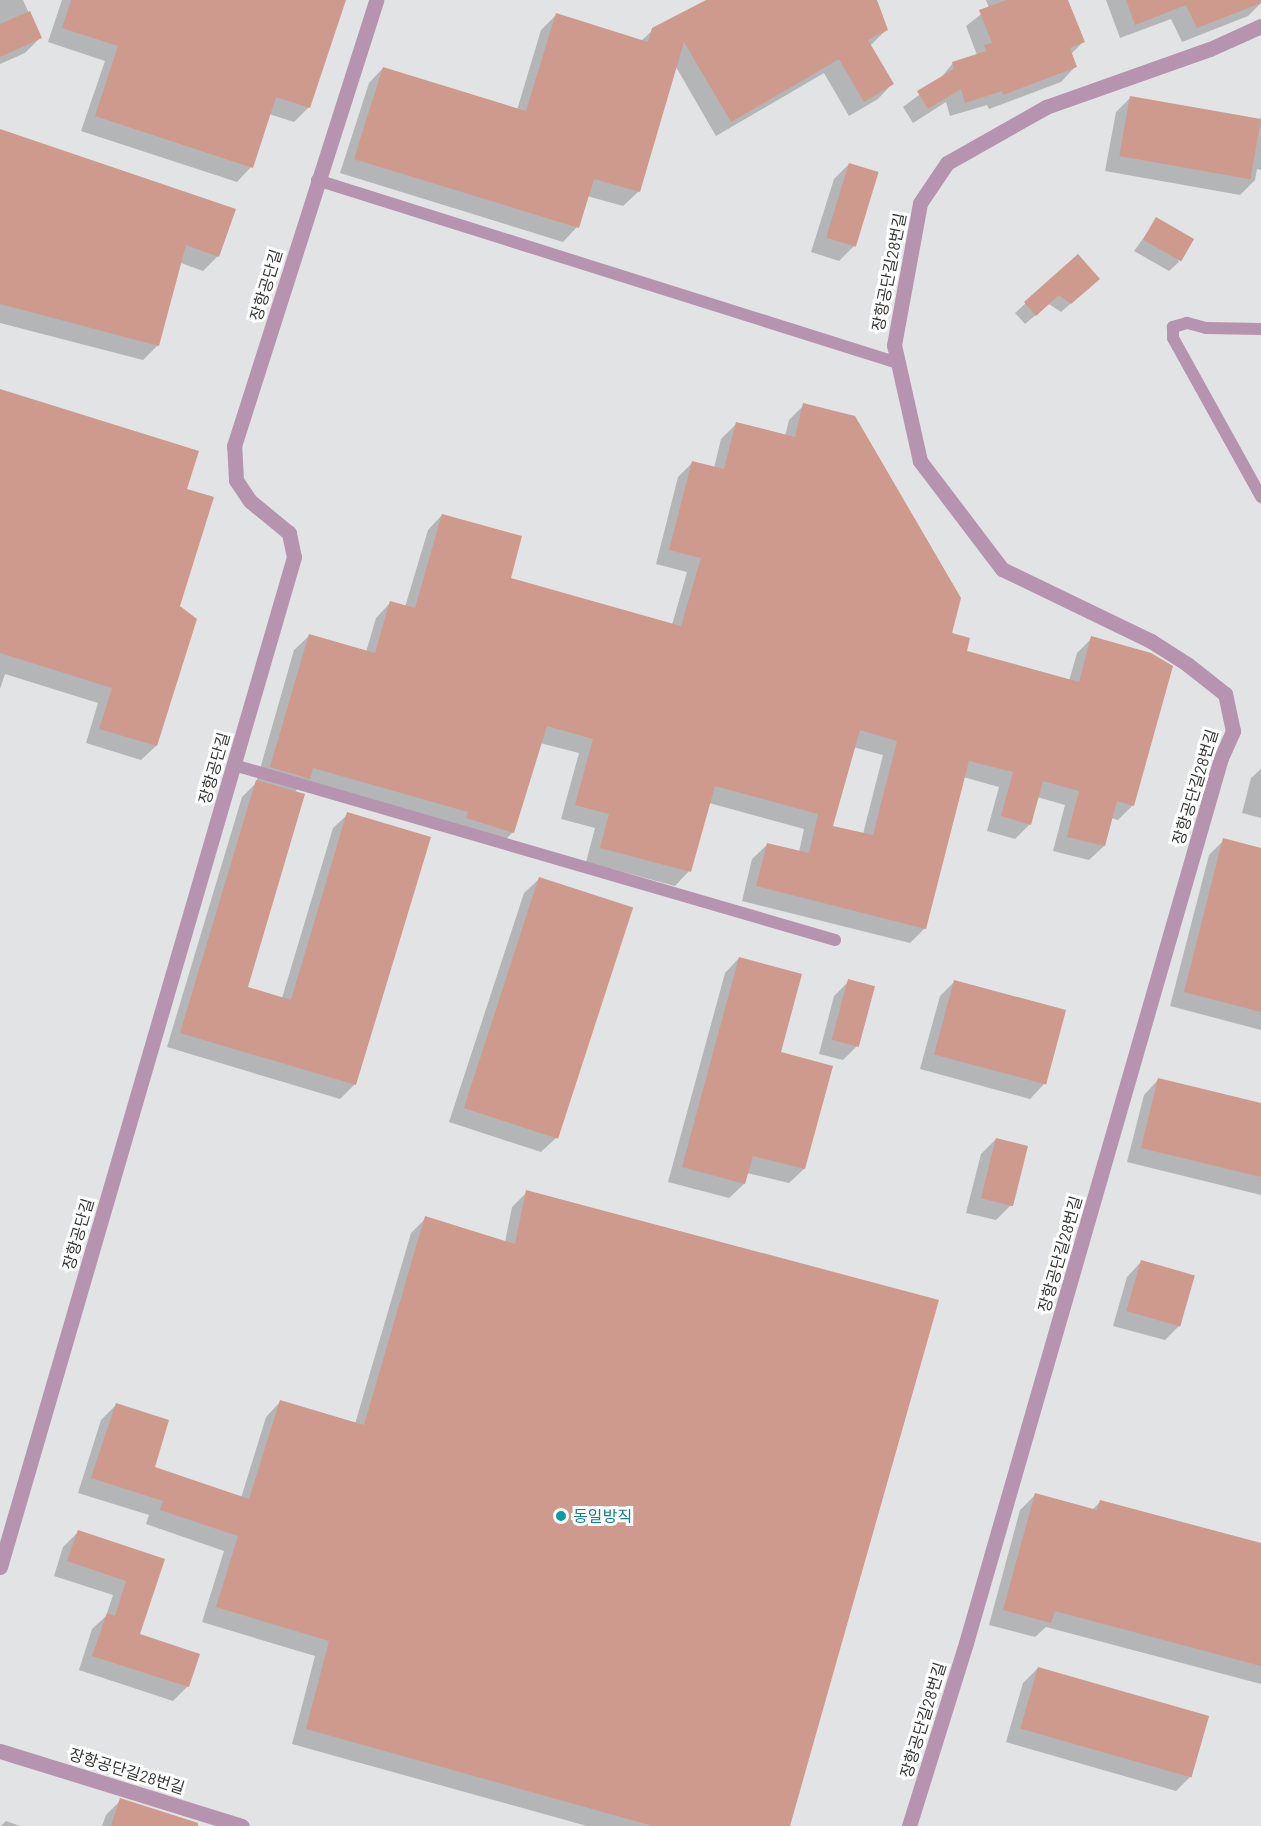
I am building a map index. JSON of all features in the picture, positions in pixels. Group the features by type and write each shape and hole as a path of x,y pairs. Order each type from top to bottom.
{"street":[{"name":"장항공단길","path":"0,1567 294,557 289,533 250,501 236,480 234,446 376,0"},
{"name":"장항공단길28번길","path":"909,1826 966,1643 1221,758 1233,731 1225,693 1187,664 1151,640 1002,569 920,461 894,345 920,203 947,163 1046,107 1210,49 1261,26"},
{"name":"장항공단길28번길","path":"0,1751 242,1826"}],"lane":[{"path":"317,180 898,363"},
{"path":"1261,329 1206,328 1187,322 1173,327 1173,338 1261,497"},
{"path":"234,765 835,940"}],"building":[{"path":"71,0 346,0 310,108 276,97 253,168 95,116 118,46 62,28"},
{"path":"706,0 877,0 888,30 868,40 894,84 864,102 839,59 731,122 684,42 640,192 594,179 579,228 354,159 383,67 526,111 556,13 648,42 652,28"},
{"path":"1007,0 1068,0 1085,42 1070,48 1077,67 1003,95 1002,91 965,103 961,89 928,109 917,91 954,69 952,62 986,51 984,45 992,43 979,10"},
{"path":"1126,0 1261,0 1261,3 1197,28 1186,5 1135,25"},
{"path":"30,11 42,38 0,57 0,24"},
{"path":"1130,96 1261,119 1250,179 1119,156"},
{"path":"0,129 236,209 219,257 186,245 159,346 0,304"},
{"path":"849,163 879,172 856,247 826,238"},
{"path":"1156,217 1194,239 1181,262 1143,240"},
{"path":"1078,254 1100,279 1071,304 1059,295 1036,316 1024,302"},
{"path":"0,389 199,451 187,489 214,497 180,606 197,619 157,746 99,729 112,688 0,653"},
{"path":"803,403 855,416 961,598 952,633 970,638 967,651 1079,682 1091,636 1151,653 1173,666 1134,806 1117,801 1105,846 1067,837 1079,791 1043,781 1031,825 1001,816 1013,772 969,761 926,929 756,886 767,843 809,853 818,814 715,786 691,872 600,848 609,814 575,805 593,739 547,726 514,833 466,818 468,812 313,768 310,779 270,767 309,634 375,653 390,601 415,608 442,514 522,536 511,578 681,626 701,558 669,550 692,461 724,469 736,422 795,437","holes":["860,730 897,741 873,835 833,826"]},
{"path":"256,780 305,794 248,987 291,1000 347,812 431,837 356,1085 180,1033"},
{"path":"1223,838 1261,848 1261,1012 1184,992"},
{"path":"539,877 633,908 558,1139 464,1108"},
{"path":"739,957 802,974 781,1052 833,1066 805,1169 753,1156 745,1184 682,1167"},
{"path":"848,979 875,986 859,1047 832,1040"},
{"path":"954,980 1066,1010 1046,1084 934,1054"},
{"path":"1158,1078 1261,1103 1261,1177 1141,1148"},
{"path":"996,1138 1028,1146 1013,1206 981,1198"},
{"name":"동일방직","path":"526,1190 939,1300 790,1826 653,1826 306,1729 329,1641 216,1607 238,1536 160,1510 163,1501 91,1478 116,1403 169,1420 155,1467 249,1499 280,1400 364,1425 425,1216 515,1244"},
{"path":"1141,1260 1195,1275 1180,1326 1126,1311"},
{"path":"1035,1493 1097,1510 1100,1500 1261,1543 1261,1666 1055,1611 1051,1623 1003,1610"},
{"path":"78,1530 165,1559 140,1634 200,1654 189,1687 92,1656 107,1613 115,1616 126,1581 67,1561"},
{"path":"1038,1667 1209,1716 1191,1778 1020,1729"},
{"path":"120,1798 198,1823 198,1826 111,1826"}],"place":[{"name":"동일방직","path":"561,1516"}]}
